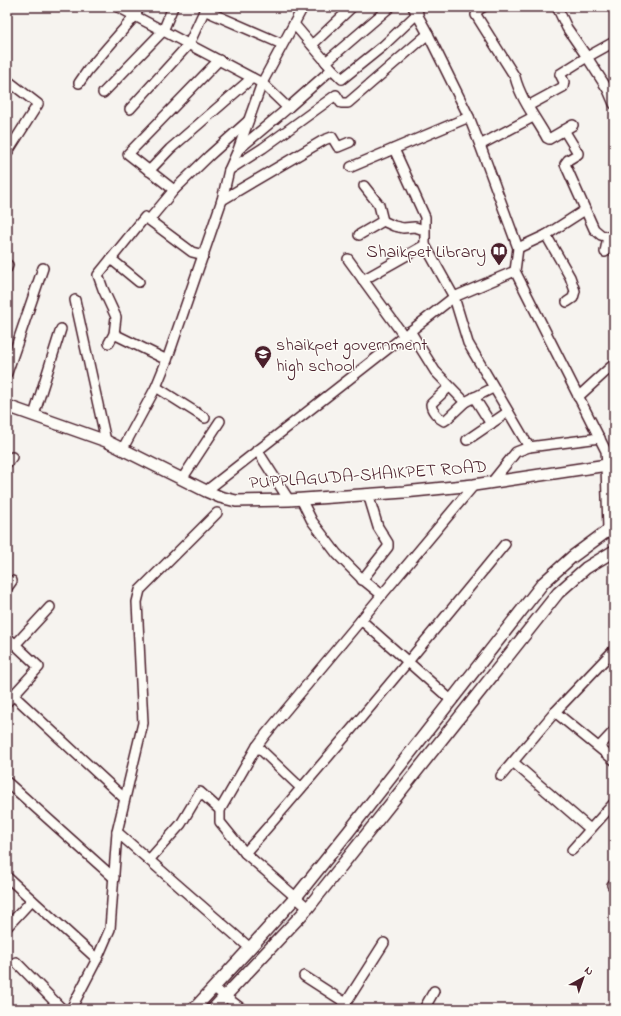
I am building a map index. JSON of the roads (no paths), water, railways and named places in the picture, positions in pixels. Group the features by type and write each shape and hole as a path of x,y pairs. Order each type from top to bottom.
{"street":[{"path":"118,7 137,11 163,30 262,82 288,108"},
{"path":"102,93 163,30 173,7"},
{"path":"122,450 156,387 167,360 204,256 222,200 229,170 238,150 262,82 303,7"},
{"path":"312,45 352,7"},
{"path":"238,150 288,108 390,7"},
{"path":"483,7 478,10 476,15 515,77 517,88 533,117 548,139 573,125"},
{"path":"557,7 567,28 608,90 614,104"},
{"path":"130,109 189,44 205,8 282,44"},
{"path":"194,1009 296,897 350,831 543,583 572,557 612,530 606,465 610,451 600,438 515,271 518,248 480,145 469,117 415,10 383,46 342,79 329,66 294,24"},
{"path":"79,83 137,11"},
{"path":"229,170 263,148 336,95 341,103 348,103 428,34"},
{"path":"528,106 563,87 564,82 560,74 614,42"},
{"path":"174,190 128,154 219,60"},
{"path":"149,171 170,149 252,78"},
{"path":"7,80 38,104 10,141 7,153"},
{"path":"351,167 469,117"},
{"path":"480,145 533,117"},
{"path":"149,220 174,190 248,120"},
{"path":"564,130 578,153 565,164 585,210 594,229 601,235 611,238 605,252"},
{"path":"222,200 324,140 332,137 338,147 350,142"},
{"path":"394,149 425,217 425,245 454,297 468,343 493,388 529,447"},
{"path":"364,186 379,204 383,221"},
{"path":"518,248 546,235 585,210"},
{"path":"110,343 114,334 116,317 98,275 145,217 192,252 204,256"},
{"path":"383,221 403,228 415,227 424,230"},
{"path":"359,235 383,221"},
{"path":"546,235 570,277 576,291 572,298 567,302"},
{"path":"363,280 425,245"},
{"path":"111,259 139,282"},
{"path":"348,259 435,371 465,402"},
{"path":"7,373 43,268"},
{"path":"206,491 454,297 515,271"},
{"path":"75,300 106,441"},
{"path":"34,415 61,329"},
{"path":"114,334 167,360"},
{"path":"578,396 614,364"},
{"path":"156,387 206,418"},
{"path":"449,387 430,406 444,421 448,419 465,402 493,388"},
{"path":"474,397 491,424"},
{"name":"PUPPLAGUDA-SHAIKPET ROAD","path":"7,406 106,441 206,491 220,497 236,501 289,500 474,485 606,465"},
{"path":"467,440 508,412"},
{"path":"182,479 220,421"},
{"path":"492,482 516,452 529,447 600,438"},
{"path":"257,450 289,500"},
{"path":"308,908 244,853 220,822 220,810 257,746 266,734 474,485"},
{"path":"362,580 388,547 388,543 378,527 368,494"},
{"path":"301,499 312,522 336,554 362,580 382,595"},
{"path":"71,1009 97,959 110,929 116,832 143,723 137,596 140,590 217,513"},
{"path":"244,853 302,788 409,662 505,544"},
{"path":"213,1009 308,908 558,593 586,568 614,551"},
{"path":"15,645 50,607"},
{"path":"361,620 451,700"},
{"path":"7,637 38,667 10,698 124,798"},
{"path":"501,776 555,712 614,650"},
{"path":"555,712 614,760"},
{"path":"599,747 614,731"},
{"path":"257,746 302,788"},
{"path":"513,762 590,829"},
{"path":"7,782 114,878"},
{"path":"149,860 181,824 200,792 220,810"},
{"path":"572,850 614,803"},
{"path":"116,832 250,948"},
{"path":"7,877 97,959"},
{"path":"7,927 32,900"},
{"path":"304,976 344,1006 384,943"},
{"path":"16,962 62,1009"},
{"path":"214,988 242,1009"},
{"path":"424,1009 434,991"}],"place":[{"name":"Shaikpet Library","path":"499,266"},
{"name":"shaikpet government high school","path":"263,369"}]}
